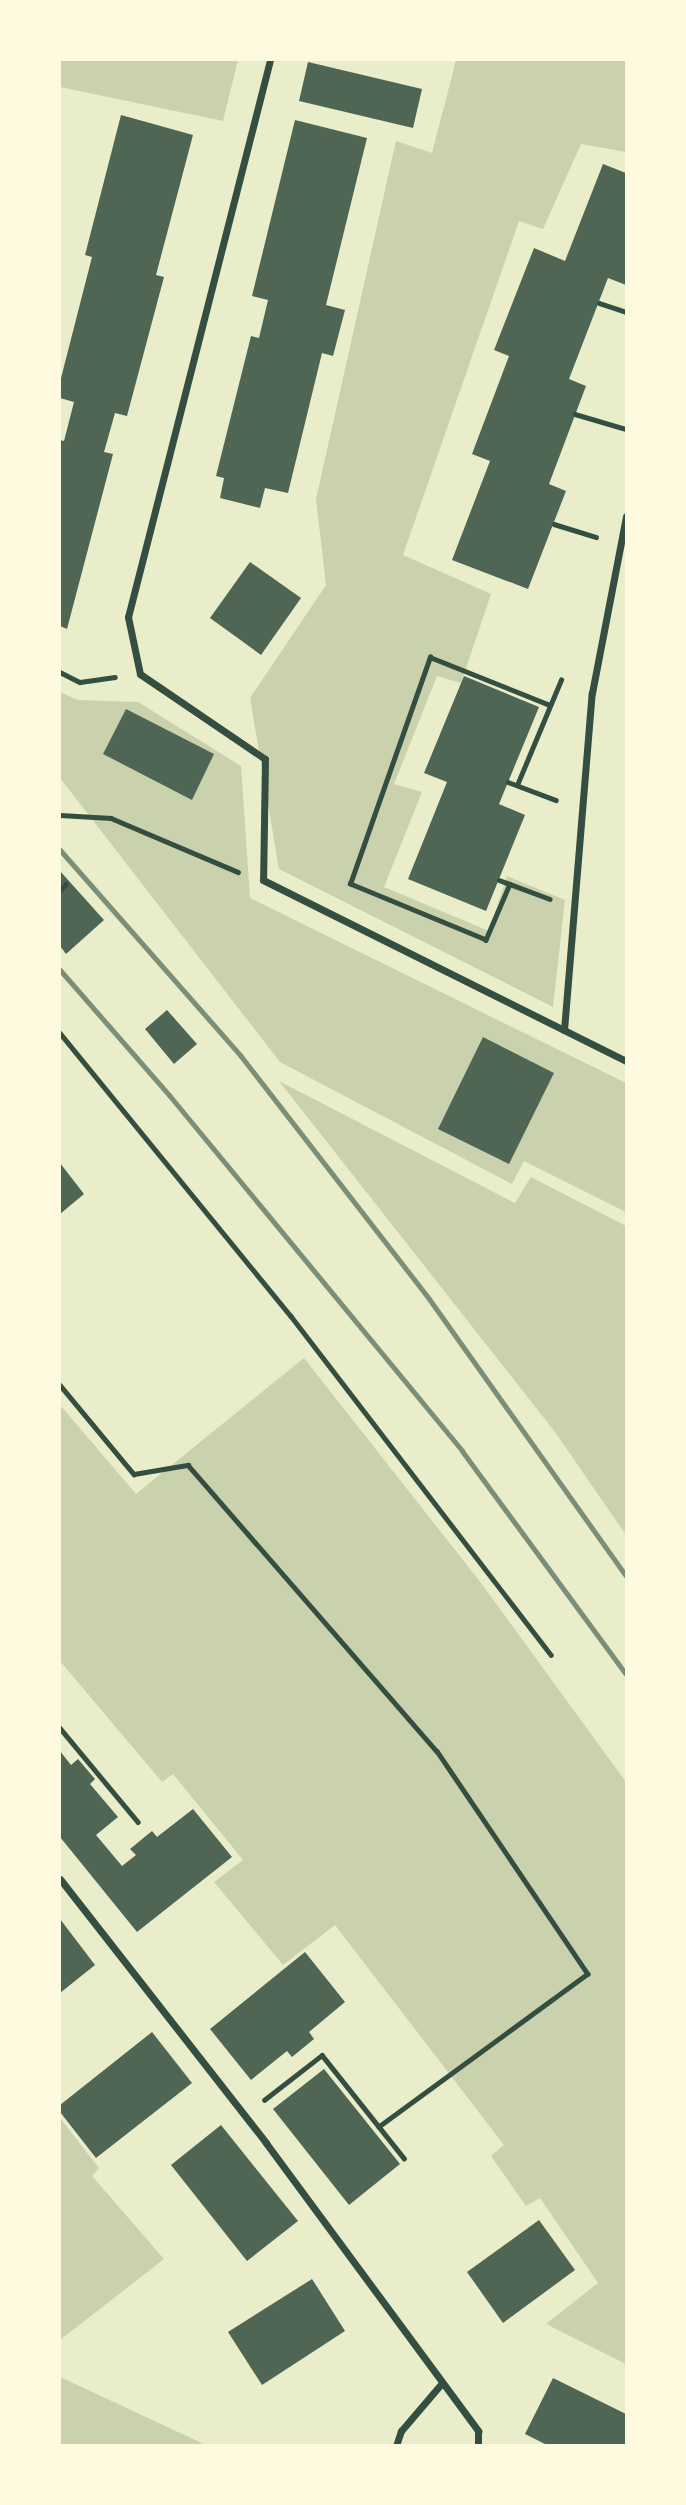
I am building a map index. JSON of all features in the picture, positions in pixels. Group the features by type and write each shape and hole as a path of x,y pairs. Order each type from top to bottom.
{"street":[{"path":"270,60 128,617 140,674 265,759 262,880 626,1061"},
{"path":"564,1030 572,908 593,688 626,516"},
{"path":"60,1879 244,2115 478,2431 478,2445"},
{"path":"396,2445 401,2431 442,2383"}],"path":[{"path":"599,303 626,312"},
{"path":"575,414 626,429"},
{"path":"554,524 621,544"},
{"path":"510,884 486,940 350,884 430,657 550,705"},
{"path":"60,672 80,682 140,674"},
{"path":"517,785 561,680"},
{"path":"508,782 581,810"},
{"path":"60,815 111,818 223,868 262,880"},
{"path":"499,880 572,908"},
{"path":"60,890 66,884"},
{"path":"60,1033 291,1316 551,1655"},
{"path":"60,1385 134,1474 188,1465 436,1751 588,1974 379,2127"},
{"path":"60,1728 138,1822"},
{"path":"244,2115 322,2055 404,2158"}],"green space":[{"path":"60,60 238,60 223,121 60,87"},
{"path":"456,60 626,60 626,152 581,144 543,229 519,221 403,555 491,594 461,683 437,676 394,784 422,792 384,887 489,931 507,876 565,900 553,1007 279,869 250,698 326,585 316,499 396,141 432,153"},
{"path":"60,692 78,700 138,702 241,766 250,898 626,1083 626,1212 524,1161 512,1184 280,1062 60,778"},
{"path":"279,1081 515,1203 531,1177 626,1226 626,1535 555,1432"},
{"path":"304,1358 481,1583 626,1782 626,2364 546,2324 598,2283 540,2198 526,2206 491,2156 504,2145 335,1925 283,1965 214,1882 243,1860 173,1774 162,1782 60,1661 60,1405 136,1494"},
{"path":"60,2118 99,2168 92,2176 164,2259 60,2340"},
{"path":"60,2377 206,2445 60,2445"}],"building":[{"path":"308,62 422,89 413,128 299,101"},
{"path":"121,115 193,135 156,275 164,277 127,416 115,413 104,452 113,454 67,629 60,626 60,440 64,441 74,402 60,398 60,382 92,257 85,255"},
{"path":"295,120 367,138 326,305 345,310 333,356 322,353 288,493 265,488 260,508 220,498 224,478 216,476 251,336 259,338 268,300 252,296"},
{"path":"603,164 626,173 626,285 608,278 569,379 586,386 549,484 566,491 528,589 452,560 490,461 472,454 509,356 494,350 534,248 565,261"},
{"path":"250,562 301,598 261,655 210,618"},
{"path":"464,676 539,707 499,804 525,815 486,911 408,879 447,782 424,773"},
{"path":"126,709 214,754 192,800 103,754"},
{"path":"60,871 104,920 66,954 60,946"},
{"path":"167,1010 197,1044 174,1064 145,1029"},
{"path":"483,1037 554,1073 509,1164 438,1129"},
{"path":"60,1163 84,1194 60,1214"},
{"path":"60,1751 71,1765 78,1759 95,1779 90,1784 118,1817 96,1835 122,1866 136,1855 130,1849 152,1831 157,1837 193,1809 232,1857 137,1932 60,1837"},
{"path":"60,1919 95,1965 60,1993"},
{"path":"305,1952 345,2002 309,2032 314,2039 292,2057 287,2051 251,2080 210,2029"},
{"path":"152,2032 192,2083 96,2158 60,2112 60,2105"},
{"path":"324,2069 400,2164 349,2205 273,2109"},
{"path":"221,2125 298,2221 247,2261 171,2165"},
{"path":"539,2220 575,2270 503,2323 467,2272"},
{"path":"312,2279 345,2331 262,2385 228,2332"},
{"path":"553,2378 626,2414 626,2446 549,2446 525,2434"}],"railway":[{"path":"60,850 240,1055 427,1296 626,1576"},
{"path":"60,970 169,1095 462,1451 626,1674"}]}
